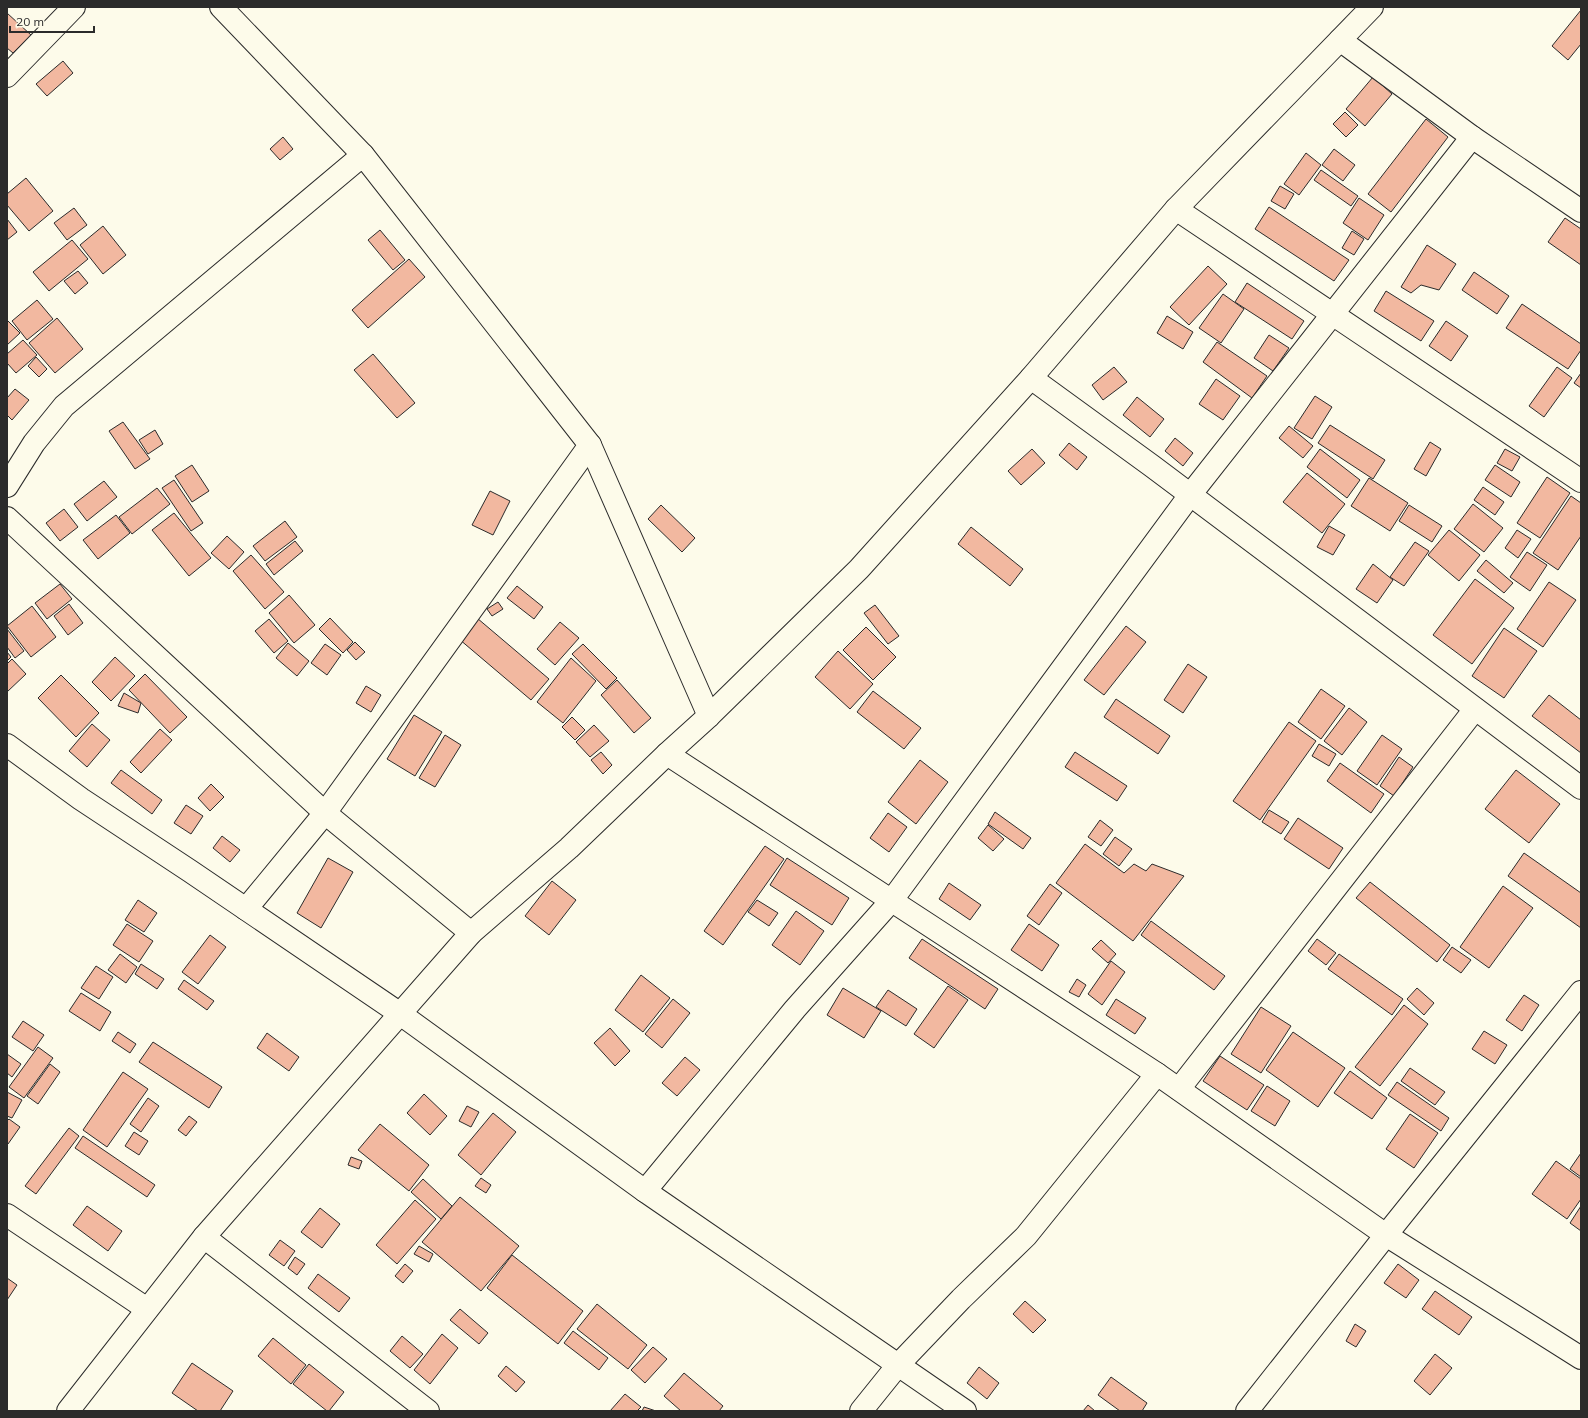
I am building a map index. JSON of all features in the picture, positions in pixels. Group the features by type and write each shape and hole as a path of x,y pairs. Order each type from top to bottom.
{"street":[{"path":"7,76 74,7"},
{"path":"222,7 363,155 590,445 708,716"},
{"path":"68,1411 204,1238 399,1013 471,933 569,848 860,569 1031,378 1176,209 1372,7"},
{"path":"1340,40 1472,137 1581,211"},
{"path":"645,1192 795,1009 892,900 1190,495 1472,137"},
{"path":"7,486 34,443 64,406 363,155"},
{"path":"1176,209 1581,481"},
{"path":"1031,378 1190,495 1581,788"},
{"path":"246,909 325,813 590,445"},
{"path":"7,518 325,813 471,933"},
{"path":"1180,1090 1475,709"},
{"path":"7,745 81,799 399,1013 645,1192 965,1411"},
{"path":"667,754 1157,1074 1386,1235 1581,1358"},
{"path":"1247,1411 1581,992"},
{"path":"861,1411 898,1365 961,1299 1026,1236 1157,1074"},
{"path":"7,1215 147,1309"},
{"path":"204,1238 428,1411"}],"building":[{"path":"1581,10 1581,44 1568,60 1552,46"},
{"path":"7,13 31,35 13,53 7,48"},
{"path":"63,61 73,73 47,96 36,84"},
{"path":"1373,77 1392,94 1365,126 1346,109"},
{"path":"1345,112 1358,125 1346,137 1333,124"},
{"path":"1426,119 1448,137 1391,212 1368,194"},
{"path":"283,137 293,149 280,160 270,149"},
{"path":"1334,149 1355,165 1343,181 1322,165"},
{"path":"1306,153 1321,165 1299,195 1284,184"},
{"path":"1321,170 1358,196 1351,206 1314,180"},
{"path":"26,178 53,211 29,231 7,205 7,194"},
{"path":"1280,186 1294,194 1285,209 1271,201"},
{"path":"1359,198 1384,215 1368,240 1343,223"},
{"path":"1269,207 1349,260 1334,281 1255,229"},
{"path":"74,208 87,225 67,240 54,223"},
{"path":"1565,218 1581,229 1581,265 1548,242"},
{"path":"7,219 17,232 7,240"},
{"path":"103,226 126,255 103,274 80,245"},
{"path":"380,230 405,260 393,270 368,240"},
{"path":"1352,231 1364,239 1354,255 1342,248"},
{"path":"72,240 88,259 49,291 33,272"},
{"path":"1427,245 1456,264 1439,290 1421,285 1411,293 1401,287"},
{"path":"409,259 425,277 368,328 352,310"},
{"path":"1208,266 1227,284 1189,325 1170,307"},
{"path":"78,271 88,283 75,294 64,281"},
{"path":"1474,272 1509,296 1497,314 1462,290"},
{"path":"1247,283 1304,321 1292,339 1235,302"},
{"path":"1386,291 1434,321 1421,341 1374,311"},
{"path":"1223,294 1244,309 1221,343 1199,328"},
{"path":"37,300 53,319 27,340 12,321"},
{"path":"1522,304 1581,344 1581,350 1568,369 1506,328"},
{"path":"1167,316 1193,332 1183,349 1157,333"},
{"path":"57,318 83,349 55,373 29,343"},
{"path":"8,321 20,333 7,345 7,322"},
{"path":"1446,321 1468,336 1451,361 1429,346"},
{"path":"1269,335 1289,348 1273,371 1254,358"},
{"path":"23,340 37,355 16,373 7,363 7,354"},
{"path":"1217,342 1267,376 1252,398 1203,362"},
{"path":"373,354 415,403 397,418 354,370"},
{"path":"36,357 47,369 39,377 28,366"},
{"path":"1114,367 1127,382 1103,400 1092,385"},
{"path":"1557,367 1572,378 1544,417 1529,406"},
{"path":"1581,373 1581,388 1574,383"},
{"path":"1216,379 1240,396 1223,420 1199,404"},
{"path":"15,389 29,400 12,420 7,415 7,398"},
{"path":"1315,396 1332,407 1312,439 1294,428"},
{"path":"1137,397 1164,419 1150,437 1123,415"},
{"path":"123,422 150,459 135,469 109,431"},
{"path":"1330,425 1385,460 1373,479 1318,443"},
{"path":"1289,426 1313,446 1303,458 1279,438"},
{"path":"155,430 163,444 148,454 139,440"},
{"path":"1175,438 1193,453 1183,466 1165,451"},
{"path":"1430,442 1441,449 1426,476 1414,469"},
{"path":"1069,443 1087,457 1077,470 1059,455"},
{"path":"1032,449 1045,463 1021,485 1008,471"},
{"path":"1320,449 1360,480 1347,498 1307,467"},
{"path":"1505,449 1520,457 1512,471 1497,463"},
{"path":"192,465 209,491 192,502 175,476"},
{"path":"1495,465 1520,482 1511,497 1485,480"},
{"path":"1307,473 1345,504 1322,533 1283,502"},
{"path":"1547,477 1570,493 1540,538 1517,523"},
{"path":"1369,478 1408,503 1390,531 1351,506"},
{"path":"174,480 203,523 191,531 162,488"},
{"path":"104,481 117,497 87,521 74,504"},
{"path":"1483,487 1504,502 1495,515 1474,500"},
{"path":"157,488 170,504 132,534 119,517"},
{"path":"490,491 510,501 493,535 472,525"},
{"path":"1571,496 1581,503 1581,536 1558,570 1533,553"},
{"path":"1473,504 1503,528 1484,552 1454,529"},
{"path":"661,505 695,538 682,552 648,519"},
{"path":"1409,505 1442,526 1432,542 1399,521"},
{"path":"64,509 78,527 60,541 46,523"},
{"path":"174,513 211,558 189,576 152,530"},
{"path":"116,515 130,533 98,559 83,540"},
{"path":"285,521 297,537 265,561 253,546"},
{"path":"1329,526 1345,535 1333,555 1317,547"},
{"path":"971,527 1023,569 1010,586 958,544"},
{"path":"1449,530 1480,555 1459,581 1428,555"},
{"path":"1517,530 1531,539 1518,558 1505,548"},
{"path":"227,536 244,552 229,569 211,553"},
{"path":"295,541 303,551 274,575 266,564"},
{"path":"1415,542 1429,551 1404,586 1390,577"},
{"path":"1527,552 1547,565 1530,591 1510,577"},
{"path":"251,555 284,592 265,609 233,571"},
{"path":"1486,560 1513,583 1504,593 1477,571"},
{"path":"1373,564 1393,580 1377,603 1356,589"},
{"path":"1475,579 1514,608 1472,664 1433,635"},
{"path":"1549,582 1576,600 1543,647 1517,629"},
{"path":"60,584 72,599 47,619 35,603"},
{"path":"517,586 543,607 534,619 507,598"},
{"path":"289,595 315,625 294,643 269,613"},
{"path":"498,602 503,609 492,616 487,609"},
{"path":"69,604 83,623 68,635 54,616"},
{"path":"875,605 899,636 888,644 864,613"},
{"path":"32,606 56,637 31,657 7,626"},
{"path":"330,618 353,642 343,653 319,629"},
{"path":"477,618 549,679 531,700 459,639"},
{"path":"269,619 288,641 274,653 255,631"},
{"path":"560,622 579,638 555,665 537,649"},
{"path":"1126,626 1146,642 1104,695 1084,680"},
{"path":"866,627 896,657 873,680 843,650"},
{"path":"1504,628 1537,651 1504,698 1472,676"},
{"path":"7,629 24,651 15,658 7,647"},
{"path":"355,642 365,652 356,660 347,650"},
{"path":"288,643 309,661 297,676 276,658"},
{"path":"325,644 341,655 327,675 311,663"},
{"path":"583,644 617,678 606,689 572,654"},
{"path":"838,651 873,684 850,709 815,677"},
{"path":"7,652 11,657 7,661"},
{"path":"115,657 135,676 111,701 92,682"},
{"path":"571,658 596,681 563,723 537,702"},
{"path":"12,659 26,674 7,692 7,664"},
{"path":"1188,664 1207,677 1183,713 1164,700"},
{"path":"145,674 187,717 170,733 129,690"},
{"path":"61,675 99,713 76,737 38,698"},
{"path":"617,680 651,718 634,733 601,695"},
{"path":"366,686 381,695 371,712 356,703"},
{"path":"1321,689 1345,706 1321,739 1298,722"},
{"path":"873,691 921,728 904,749 857,712"},
{"path":"124,693 141,703 138,713 118,706"},
{"path":"1549,695 1581,720 1581,753 1532,716"},
{"path":"1116,699 1170,736 1158,754 1104,717"},
{"path":"1349,708 1367,722 1342,755 1324,741"},
{"path":"414,715 442,732 415,776 387,759"},
{"path":"572,717 585,730 575,740 562,727"},
{"path":"1289,722 1316,741 1260,820 1233,801"},
{"path":"92,724 110,740 87,767 69,751"},
{"path":"594,725 609,741 590,757 576,742"},
{"path":"160,729 172,740 141,773 130,762"},
{"path":"445,735 461,745 435,787 419,778"},
{"path":"1382,735 1402,749 1377,785 1357,771"},
{"path":"1319,744 1336,754 1329,766 1312,756"},
{"path":"601,752 612,765 603,774 591,760"},
{"path":"1075,752 1127,786 1117,801 1065,767"},
{"path":"1399,757 1413,767 1394,796 1380,786"},
{"path":"920,760 948,782 916,824 888,802"},
{"path":"1340,763 1384,794 1371,813 1327,781"},
{"path":"121,770 162,800 152,814 111,783"},
{"path":"1516,770 1560,804 1529,843 1485,809"},
{"path":"211,784 224,797 210,811 198,798"},
{"path":"186,805 203,816 191,834 174,823"},
{"path":"1269,810 1289,822 1281,834 1262,822"},
{"path":"995,812 1031,838 1023,849 988,824"},
{"path":"888,813 907,827 889,852 870,838"},
{"path":"1298,818 1343,848 1329,869 1284,839"},
{"path":"1100,820 1113,830 1101,846 1088,837"},
{"path":"988,825 1004,839 993,851 978,838"},
{"path":"222,836 240,850 230,862 213,848"},
{"path":"1115,837 1132,849 1119,866 1103,854"},
{"path":"1085,844 1124,873 1134,864 1146,871 1152,864 1184,876 1133,941 1056,883"},
{"path":"765,846 784,859 723,945 704,931"},
{"path":"1524,853 1581,893 1581,928 1508,876"},
{"path":"328,858 353,872 321,928 297,913"},
{"path":"787,858 849,898 832,925 770,885"},
{"path":"552,881 576,900 549,935 525,916"},
{"path":"1370,882 1450,945 1437,962 1356,898"},
{"path":"949,883 981,905 970,920 939,899"},
{"path":"1050,884 1062,893 1039,925 1027,916"},
{"path":"1503,886 1533,908 1489,968 1460,947"},
{"path":"138,900 157,913 144,932 125,920"},
{"path":"757,900 778,913 769,926 748,912"},
{"path":"796,911 824,931 800,965 772,945"},
{"path":"1151,921 1225,976 1214,990 1141,935"},
{"path":"127,924 153,941 139,962 113,945"},
{"path":"1029,924 1059,945 1042,971 1011,950"},
{"path":"210,935 226,947 198,984 182,972"},
{"path":"922,939 998,989 985,1009 909,958"},
{"path":"1317,939 1336,953 1326,965 1308,951"},
{"path":"1101,940 1116,954 1108,963 1092,949"},
{"path":"1452,947 1471,960 1461,973 1443,960"},
{"path":"120,954 137,967 126,983 108,970"},
{"path":"1339,954 1403,999 1392,1015 1328,969"},
{"path":"1111,961 1125,972 1102,1005 1088,994"},
{"path":"141,964 164,979 157,989 135,974"},
{"path":"96,966 113,977 99,999 81,988"},
{"path":"641,975 670,998 643,1032 615,1010"},
{"path":"1077,979 1086,985 1079,997 1069,992"},
{"path":"184,980 214,1001 207,1010 178,989"},
{"path":"948,986 968,1000 934,1048 914,1034"},
{"path":"843,988 881,1011 864,1038 827,1015"},
{"path":"1417,988 1434,1003 1424,1015 1407,999"},
{"path":"888,990 917,1009 906,1026 876,1007"},
{"path":"81,993 111,1012 100,1031 69,1011"},
{"path":"1524,995 1539,1005 1522,1031 1506,1020"},
{"path":"673,999 690,1013 662,1048 645,1034"},
{"path":"1116,999 1146,1018 1135,1034 1106,1015"},
{"path":"1404,1005 1428,1024 1380,1086 1355,1067"},
{"path":"1261,1007 1291,1026 1261,1073 1231,1054"},
{"path":"23,1021 44,1035 33,1051 12,1037"},
{"path":"610,1028 630,1051 615,1066 594,1043"},
{"path":"1484,1031 1507,1045 1495,1064 1472,1049"},
{"path":"118,1032 136,1044 130,1053 112,1041"},
{"path":"1293,1032 1345,1068 1318,1107 1266,1070"},
{"path":"267,1033 299,1057 289,1071 257,1048"},
{"path":"153,1042 222,1087 209,1108 139,1062"},
{"path":"38,1047 53,1058 24,1098 9,1087"},
{"path":"7,1054 21,1064 12,1077 7,1073"},
{"path":"1220,1056 1264,1085 1247,1110 1203,1081"},
{"path":"685,1057 700,1070 677,1096 662,1083"},
{"path":"50,1064 60,1072 38,1104 27,1096"},
{"path":"1410,1068 1445,1092 1435,1105 1401,1081"},
{"path":"1350,1071 1387,1098 1372,1119 1334,1093"},
{"path":"123,1072 148,1089 107,1147 83,1130"},
{"path":"1397,1082 1449,1118 1441,1131 1388,1095"},
{"path":"1267,1086 1290,1101 1275,1126 1251,1111"},
{"path":"7,1092 22,1100 12,1118 7,1116"},
{"path":"424,1094 447,1116 430,1135 407,1113"},
{"path":"148,1098 159,1106 141,1132 130,1124"},
{"path":"467,1106 479,1112 471,1127 459,1121"},
{"path":"493,1113 516,1132 481,1175 458,1155"},
{"path":"1410,1114 1438,1133 1414,1168 1386,1149"},
{"path":"189,1116 197,1122 186,1136 178,1130"},
{"path":"9,1119 20,1127 8,1144 7,1121"},
{"path":"380,1124 429,1165 409,1191 358,1150"},
{"path":"69,1128 79,1136 36,1194 25,1186"},
{"path":"134,1132 148,1141 139,1155 125,1146"},
{"path":"83,1136 155,1185 147,1197 75,1148"},
{"path":"1581,1153 1581,1177 1570,1169"},
{"path":"351,1157 362,1161 359,1169 348,1165"},
{"path":"1556,1161 1581,1179 1581,1199 1567,1219 1532,1194"},
{"path":"481,1178 491,1185 486,1193 475,1186"},
{"path":"423,1179 452,1206 441,1219 411,1192"},
{"path":"460,1197 519,1246 481,1291 422,1242"},
{"path":"415,1200 436,1219 397,1264 376,1245"},
{"path":"87,1206 122,1231 108,1251 73,1225"},
{"path":"1581,1206 1581,1231 1570,1223"},
{"path":"320,1208 340,1224 322,1248 301,1232"},
{"path":"280,1240 295,1251 284,1266 269,1255"},
{"path":"419,1246 433,1254 429,1262 414,1254"},
{"path":"512,1255 583,1311 558,1344 487,1288"},
{"path":"295,1257 305,1264 297,1275 288,1268"},
{"path":"405,1264 413,1271 403,1283 395,1276"},
{"path":"1398,1264 1419,1280 1406,1298 1384,1283"},
{"path":"318,1274 350,1298 339,1312 308,1288"},
{"path":"7,1278 17,1285 7,1300"},
{"path":"1435,1291 1472,1317 1459,1335 1422,1309"},
{"path":"1025,1301 1046,1320 1033,1333 1013,1314"},
{"path":"597,1304 647,1345 628,1369 577,1329"},
{"path":"460,1309 488,1333 479,1344 450,1320"},
{"path":"1355,1324 1366,1331 1356,1347 1346,1341"},
{"path":"573,1331 608,1358 599,1370 564,1343"},
{"path":"442,1334 458,1348 430,1384 414,1370"},
{"path":"402,1336 423,1354 410,1368 390,1351"},
{"path":"273,1338 306,1365 291,1384 258,1356"},
{"path":"653,1347 667,1359 645,1383 631,1370"},
{"path":"1435,1354 1452,1368 1430,1395 1414,1381"},
{"path":"192,1363 233,1391 220,1411 198,1411 172,1393"},
{"path":"309,1364 344,1392 329,1411 327,1411 293,1384"},
{"path":"506,1366 525,1382 516,1392 498,1376"},
{"path":"979,1367 999,1383 987,1399 967,1383"},
{"path":"684,1373 723,1406 719,1411 681,1411 664,1396"},
{"path":"1111,1377 1147,1403 1142,1411 1120,1411 1098,1395"},
{"path":"625,1394 641,1407 637,1411 610,1411"},
{"path":"1088,1405 1095,1411 1083,1411"},
{"path":"644,1407 656,1411 642,1411"}]}
